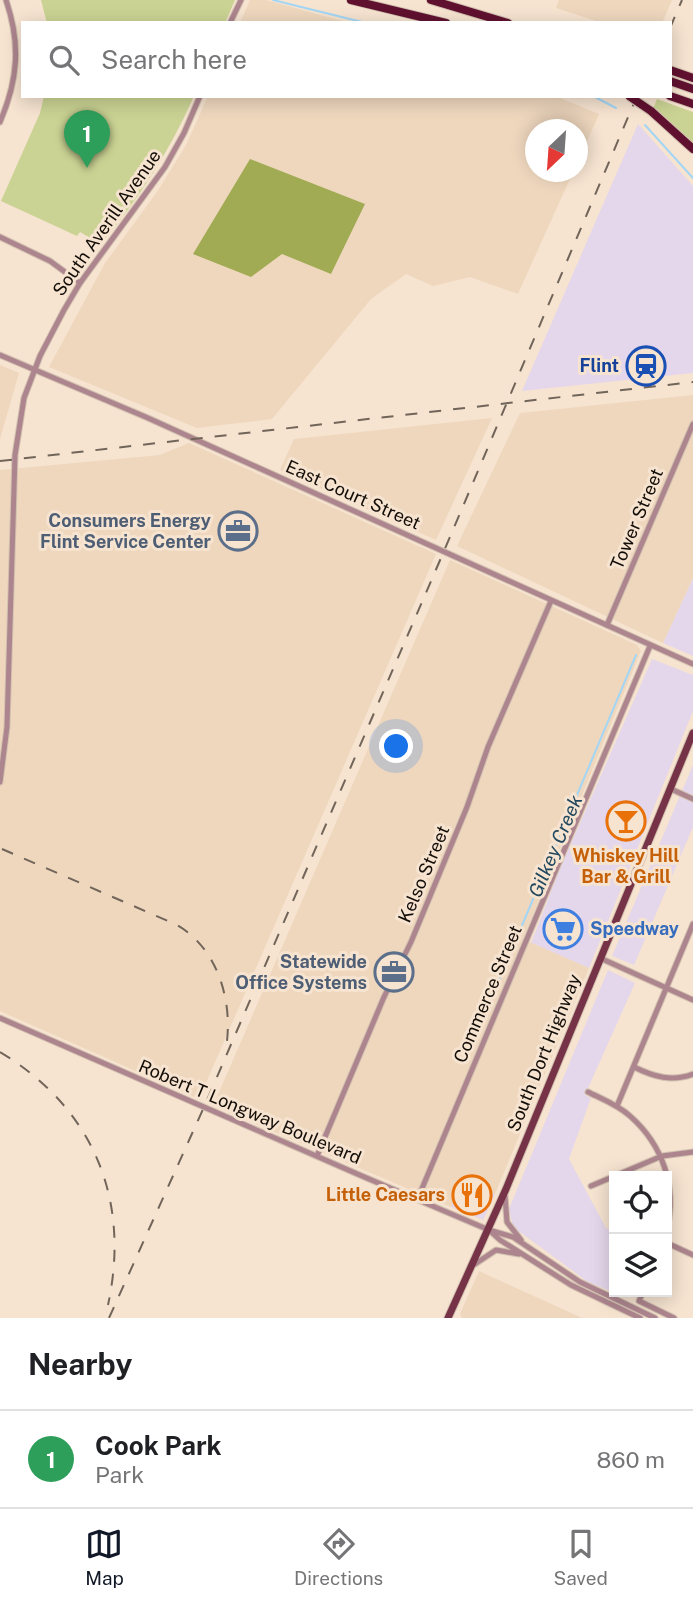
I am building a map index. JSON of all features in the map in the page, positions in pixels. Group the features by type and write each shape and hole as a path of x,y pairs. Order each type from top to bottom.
{"highway":[{"path":"351,0 439,21"},
{"path":"431,0 501,21"},
{"path":"672,71 693,78"},
{"path":"672,82 693,89"},
{"path":"672,97 693,104"},
{"path":"632,98 652,111 693,149"}],"main road":[{"name":"South Dort Highway","path":"449,1318 506,1189 693,733"}],"street":[{"path":"0,122 9,101 17,65 13,22 6,0"},
{"path":"231,21 241,0"},
{"name":"South Averill Avenue","path":"0,782 7,727 15,455 22,407 34,369 64,310 165,167 199,98"},
{"path":"0,237 50,261 80,284"},
{"name":"East Court Street","path":"0,355 148,418 693,664"},
{"name":"Tower Street","path":"607,625 693,424"},
{"name":"Kelso Street","path":"317,1156 384,997 411,942 467,807 488,747 551,601"},
{"name":"Commerce Street","path":"418,1198 650,646"},
{"path":"671,789 693,799"},
{"path":"617,1106 693,924"},
{"path":"600,958 693,1000"},
{"name":"Robert T Longway Boulevard","path":"0,1018 488,1230 505,1234 580,1282 655,1318"},
{"path":"634,1067 659,1078 675,1079 693,1074"},
{"path":"588,1092 617,1106 642,1128 662,1156 665,1171"},
{"path":"592,1186 662,1156 693,1152"},
{"path":"506,1189 507,1222 526,1245"},
{"name":"Robert T Longway Boulevard","path":"488,1230 571,1285 640,1318"},
{"path":"672,1245 693,1255"},
{"path":"471,1269 486,1255 501,1250 537,1262"},
{"path":"607,1296 610,1304"},
{"path":"641,1297 639,1301 674,1318"}],"shaded area":[{"path":"250,0 266,0 343,21 241,21"},
{"path":"559,0 672,0 663,21 596,21 556,8"},
{"path":"207,98 560,98 599,114 588,139 588,119 525,119 525,182 568,182 518,294 470,277 433,286 406,274 371,299 272,419 197,428 49,367 105,263 157,192 186,145"},
{"path":"638,124 693,186 693,373 522,391"},
{"path":"0,365 19,373 0,439"},
{"path":"693,395 693,578 663,643 457,546 520,413"},
{"path":"492,418 436,540 280,470 294,439"},
{"path":"189,443 436,554 199,1099 0,1011 0,470 160,455"},
{"path":"450,560 637,645 641,651 523,939 589,968 495,1194 462,1181 451,1207 213,1106"},
{"path":"693,578 693,656 663,643"},
{"path":"652,659 693,675 693,711 589,968 531,943 559,871"},
{"path":"693,765 693,827 634,965 612,956"},
{"path":"608,970 635,983 585,1095 591,1098 569,1159 609,1230 609,1291 588,1282 513,1227 509,1209"},
{"path":"462,1181 495,1194 483,1220 451,1207"},
{"path":"479,1271 582,1318 462,1318 460,1314"}],"green space":[{"path":"41,0 235,0 226,21 46,21"},
{"path":"44,98 193,98 153,173 101,244 80,232 77,236 1,201 40,113"},
{"path":"657,99 693,112 693,144 653,109"},
{"path":"250,159 365,204 331,274 282,254 251,277 193,254"}],"waterway":[{"path":"273,0 358,21"},
{"path":"597,98 616,108"},
{"path":"645,125 693,178"},
{"name":"Gilkey Creek","path":"469,1031 476,1030 480,1025 636,655"}],"railway":[{"path":"672,23 682,0"},
{"path":"109,1318 204,1107 636,98"},
{"path":"0,461 693,382"},
{"path":"2,849 175,924 189,934 211,959 224,990 227,1041"},
{"path":"0,1052 32,1075 59,1100 81,1129 98,1160 108,1193 114,1229 114,1266 108,1305"}],"place":[{"name":"Cook Park","path":"87,168"},
{"name":"Flint","path":"646,366"},
{"name":"Consumers Energy Flint Service Center","path":"238,531"},
{"name":"Whiskey Hill Bar & Grill","path":"626,821"},
{"name":"Speedway","path":"563,929"},
{"name":"Statewide Office Systems","path":"394,972"},
{"name":"Little Caesars","path":"472,1195"}]}
